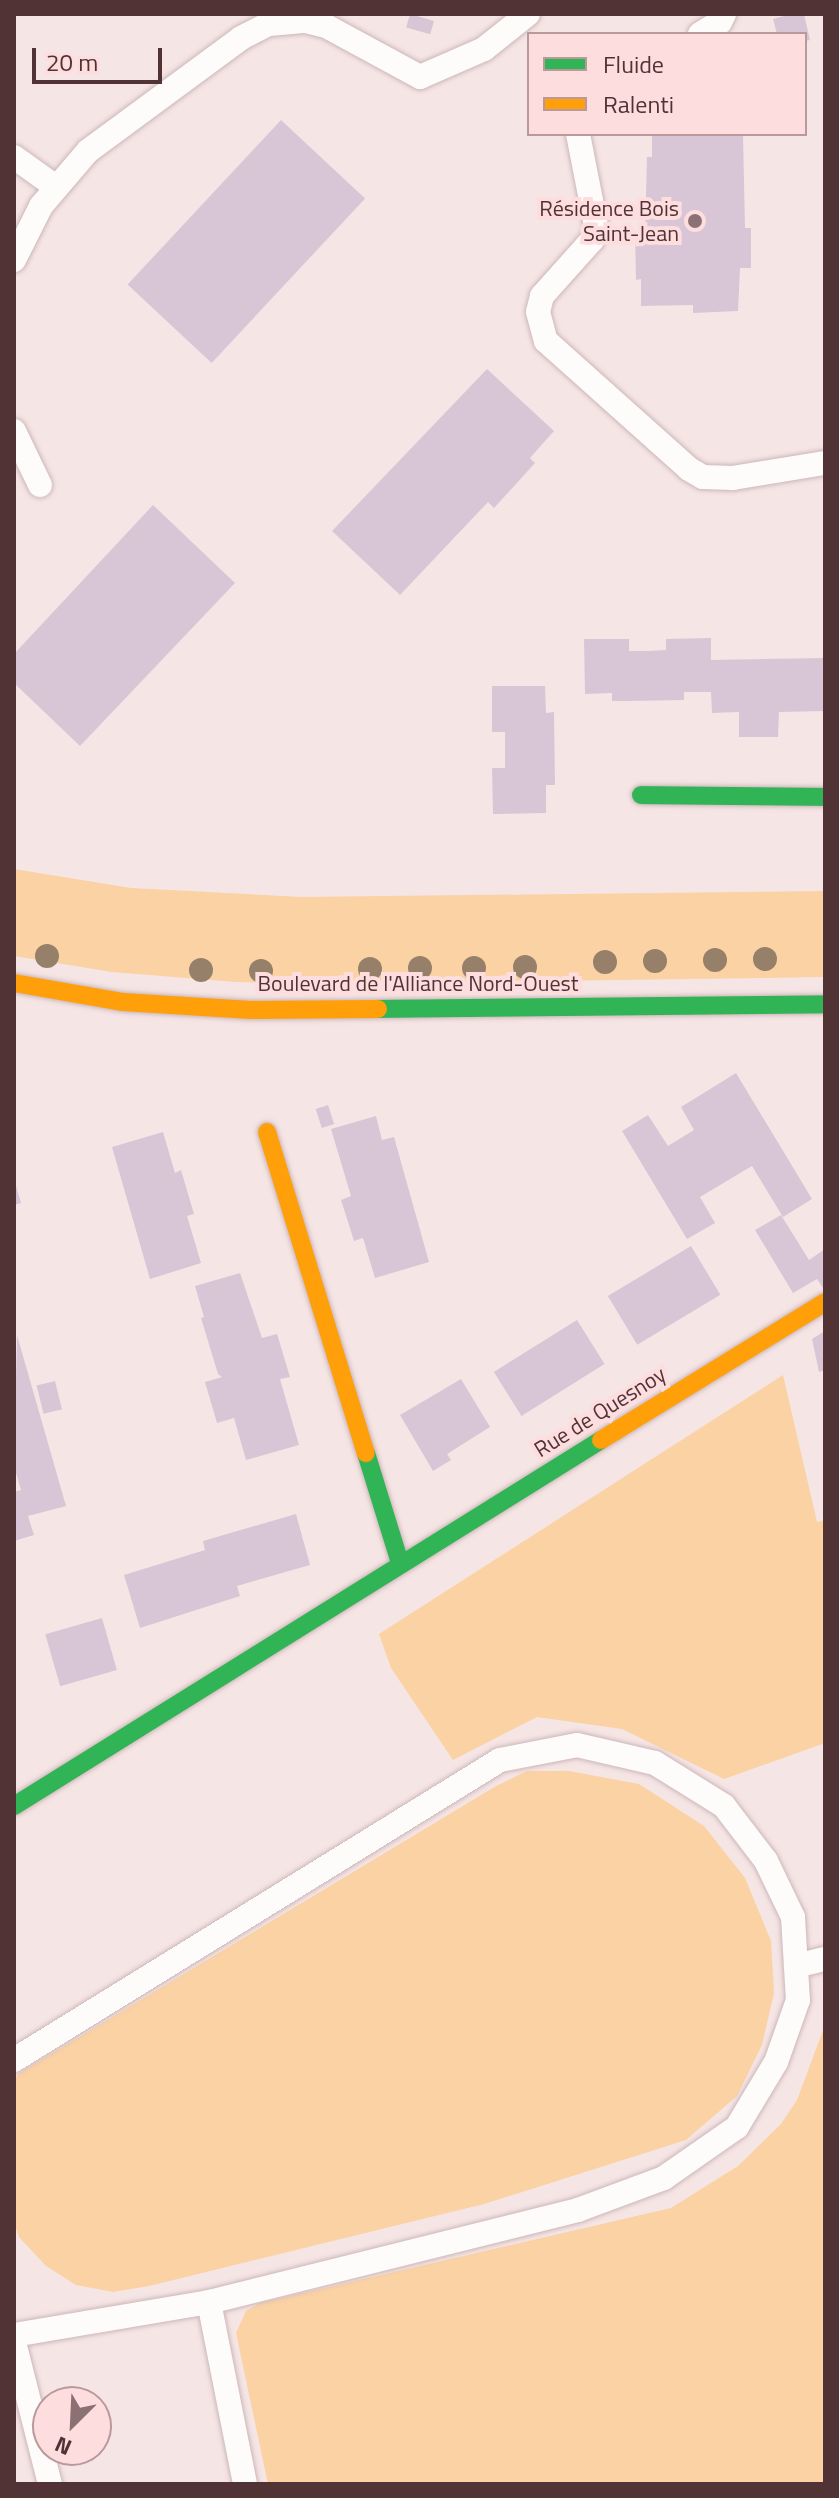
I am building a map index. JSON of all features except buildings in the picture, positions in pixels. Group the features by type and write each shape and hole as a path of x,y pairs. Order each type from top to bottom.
{"street":[{"path":"641,795 825,797"},
{"name":"Boulevard de l'Alliance Nord-Ouest","path":"14,983 123,1002 251,1010 825,1004"},
{"path":"267,1132 400,1563"},
{"name":"Rue de Quesnoy","path":"14,1806 400,1563 825,1302"}],"lane":[{"path":"14,260 33,219 88,151 241,38 269,24 306,21 326,26 420,77 484,49 528,14"},
{"path":"703,32 720,22 724,14"},
{"path":"578,136 596,226 592,240 542,296 538,312 546,341 689,469 703,477 733,478 825,463"},
{"path":"14,157 56,187"},
{"path":"14,431 40,485"},
{"path":"14,2060 500,1760 577,1745 655,1763 724,1806 766,1861 793,1917 798,2000 776,2062 737,2127 664,2178 578,2210 209,2302 14,2335"},
{"path":"796,1966 825,1959"},
{"path":"209,2302 245,2484"},
{"path":"14,2342 50,2484"}],"shaded area":[{"path":"14,869 131,888 301,897 825,891 825,977 339,984 236,982 112,972 14,956"},
{"path":"783,1375 817,1522 825,1520 825,1743 724,1779 622,1729 537,1717 453,1760 391,1668 379,1634"},
{"path":"527,1771 569,1771 639,1784 704,1826 745,1878 771,1941 774,1993 762,2045 737,2096 686,2140 484,2204 149,2286 113,2292 76,2285 46,2266 19,2237 14,2222 14,2082 18,2074 496,1786"},
{"path":"825,2025 825,2484 268,2484 236,2333 246,2311 260,2303 671,2208 738,2166 781,2124 797,2100"}],"traffic: fast":[{"path":"641,795 825,797"},
{"path":"378,1009 825,1004"},
{"path":"14,1806 601,1440"},
{"path":"366,1453 400,1563"}],"traffic: slow":[{"path":"14,983 123,1002 251,1010 378,1009"},
{"path":"267,1132 366,1453"},
{"path":"601,1440 825,1302"}],"place":[{"name":"Résidence Bois Saint-Jean","path":"695,221"}]}
